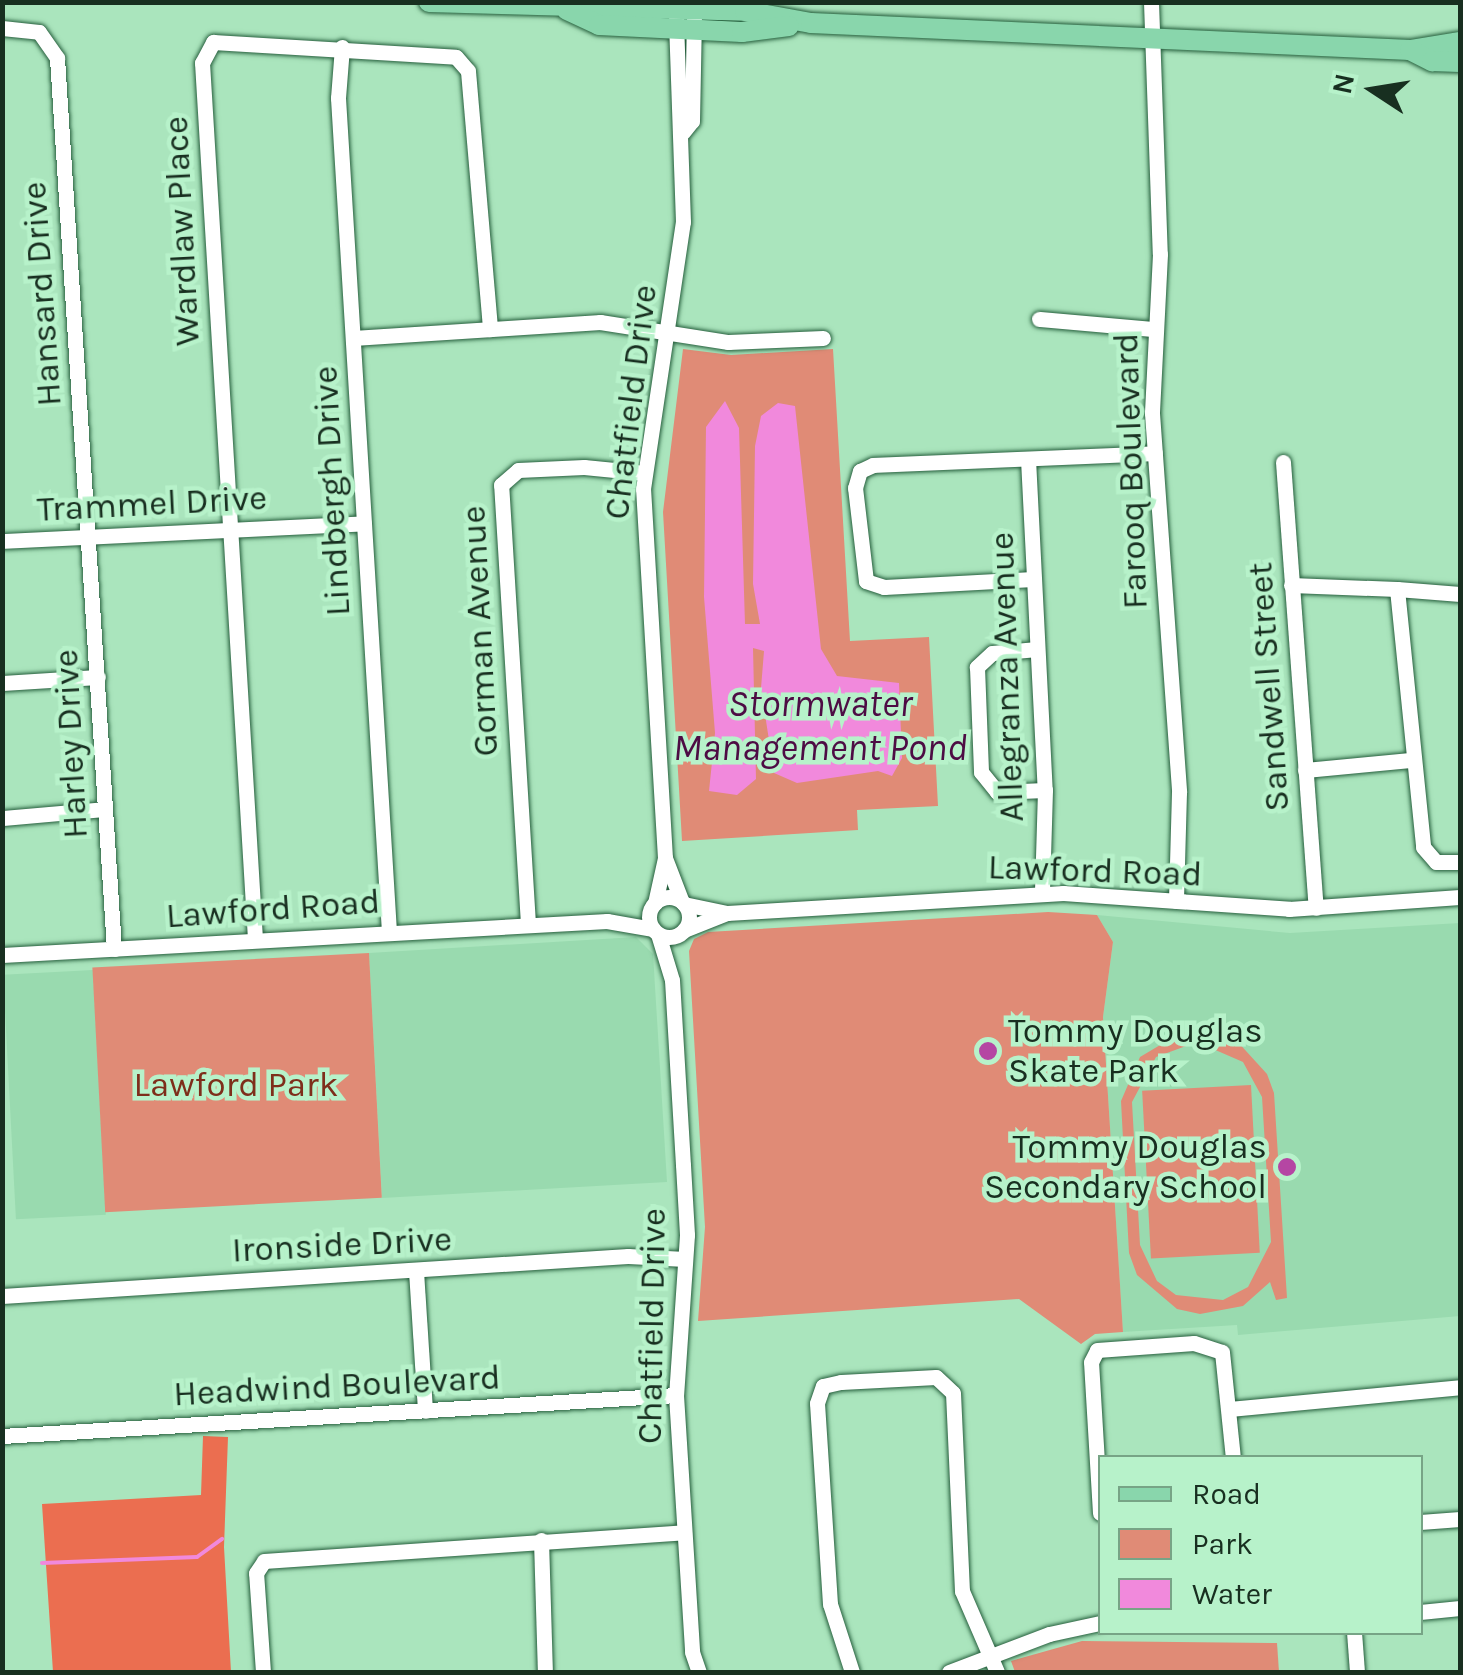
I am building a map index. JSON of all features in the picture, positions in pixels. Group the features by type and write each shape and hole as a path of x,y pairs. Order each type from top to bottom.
{"main road":[{"path":"429,2 1410,50 1460,42"},
{"path":"1410,50 1432,61 1460,62"}],"street":[{"name":"Farooq Boulevard","path":"1151,2 1160,254 1154,329 1155,453 1179,792 1176,900"},
{"name":"Chatfield Drive","path":"672,980 655,932 654,904 665,858 646,473 682,222 683,132 674,117 685,13"},
{"name":"Hansard Drive","path":"2,28 39,32 57,58 87,536"},
{"name":"Wardlaw Place","path":"255,940 202,63 213,42 456,57 468,70 490,330"},
{"name":"Lindbergh Drive","path":"342,47 338,98 389,931"},
{"path":"1039,318 1154,329"},
{"path":"353,338 600,322 728,342 824,338"},
{"path":"1033,579 874,585 860,569 854,488 860,471 873,464 1155,453"},
{"name":"Allegranza Avenue","path":"1028,458 1046,790 1042,893"},
{"name":"Sandwell Street","path":"1283,462 1316,908"},
{"name":"Gorman Avenue","path":"528,924 502,485 518,470 564,466 646,473"},
{"name":"Trammel Drive","path":"2,541 364,523"},
{"name":"Harley Drive","path":"87,536 114,948"},
{"path":"1291,585 1460,594"},
{"path":"1398,589 1411,760 1425,853 1436,862 1460,862"},
{"path":"1037,649 992,653 980,661 981,772 997,792 1046,790"},
{"path":"2,683 98,677"},
{"path":"1305,770 1411,760"},
{"path":"2,818 104,810"},
{"name":"Chatfield Drive","path":"665,858 683,903 684,931 672,980 684,1260 676,1394 692,1652 700,1672"},
{"name":"Lawford Road","path":"607,921 668,897 727,913 1042,893 1316,908 1460,897"},
{"name":"Lawford Road","path":"2,955 607,921 655,932 684,931 727,913"},
{"name":"Ironside Drive","path":"2,1296 628,1256 684,1260"},
{"path":"416,1271 426,1411"},
{"path":"1098,1475 1092,1362 1097,1350 1209,1345 1222,1352 1232,1455"},
{"path":"852,1672 830,1604 817,1403 823,1386 841,1382 936,1377 953,1392 962,1592 997,1672"},
{"path":"1230,1409 1460,1387"},
{"name":"Headwind Boulevard","path":"2,1436 676,1394"},
{"path":"1423,1522 1460,1519"},
{"path":"263,1672 256,1573 264,1561 684,1532"},
{"path":"540,1540 545,1672"},
{"path":"1423,1612 1460,1608"},
{"path":"949,1672 990,1654 1098,1624"},
{"path":"1354,1635 1357,1672"}],"shaded area":[{"name":"Tommy Douglas Secondary School","path":"1097,915 1290,933 1460,923 1460,1316 1238,1335 1237,1325 1123,1332 1103,1017 1113,942"},
{"path":"636,937 653,954 667,1182 382,1198 369,953"},
{"path":"93,970 106,1215 16,1219 3,975"},
{"path":"203,1436 228,1437 224,1547 231,1672 53,1672 42,1504 201,1495"}],"green space":[{"path":"683,349 731,355 833,349 850,641 929,637 938,806 857,810 858,830 682,841 663,512"},
{"path":"1048,912 1097,915 1113,942 1103,1017 1123,1332 1095,1334 1081,1344 1019,1299 698,1321 705,1227 689,951 694,939 708,932"},
{"name":"Lawford Park","path":"369,953 382,1198 105,1212 92,967"},
{"path":"1182,1032 1236,1040 1267,1074 1274,1093 1287,1298 1276,1300 1270,1282 1243,1306 1200,1314 1177,1309 1137,1275 1129,1253 1121,1101 1140,1057","holes":["1197,1042 1243,1062 1262,1097 1271,1242 1248,1287 1223,1300 1176,1295 1157,1281 1140,1245 1132,1102 1156,1057"]},
{"path":"1251,1085 1260,1253 1151,1258 1142,1091"},
{"path":"1082,1641 1277,1643 1279,1672 1015,1672 1011,1661"}],"water":[{"name":"Stormwater Management Pond","path":"725,401 739,428 745,624 760,624 753,584 755,446 761,416 778,403 795,406 821,649 837,676 899,683 902,758 892,776 878,771 797,783 774,773 761,688 764,651 753,648 756,779 737,795 709,791 715,733 704,597 706,427"}],"waterway":[{"path":"42,1563 197,1557 222,1539"}],"place":[{"name":"Tommy Douglas Skate Park","path":"988,1051"},
{"name":"Tommy Douglas Secondary School","path":"1287,1167"}]}
